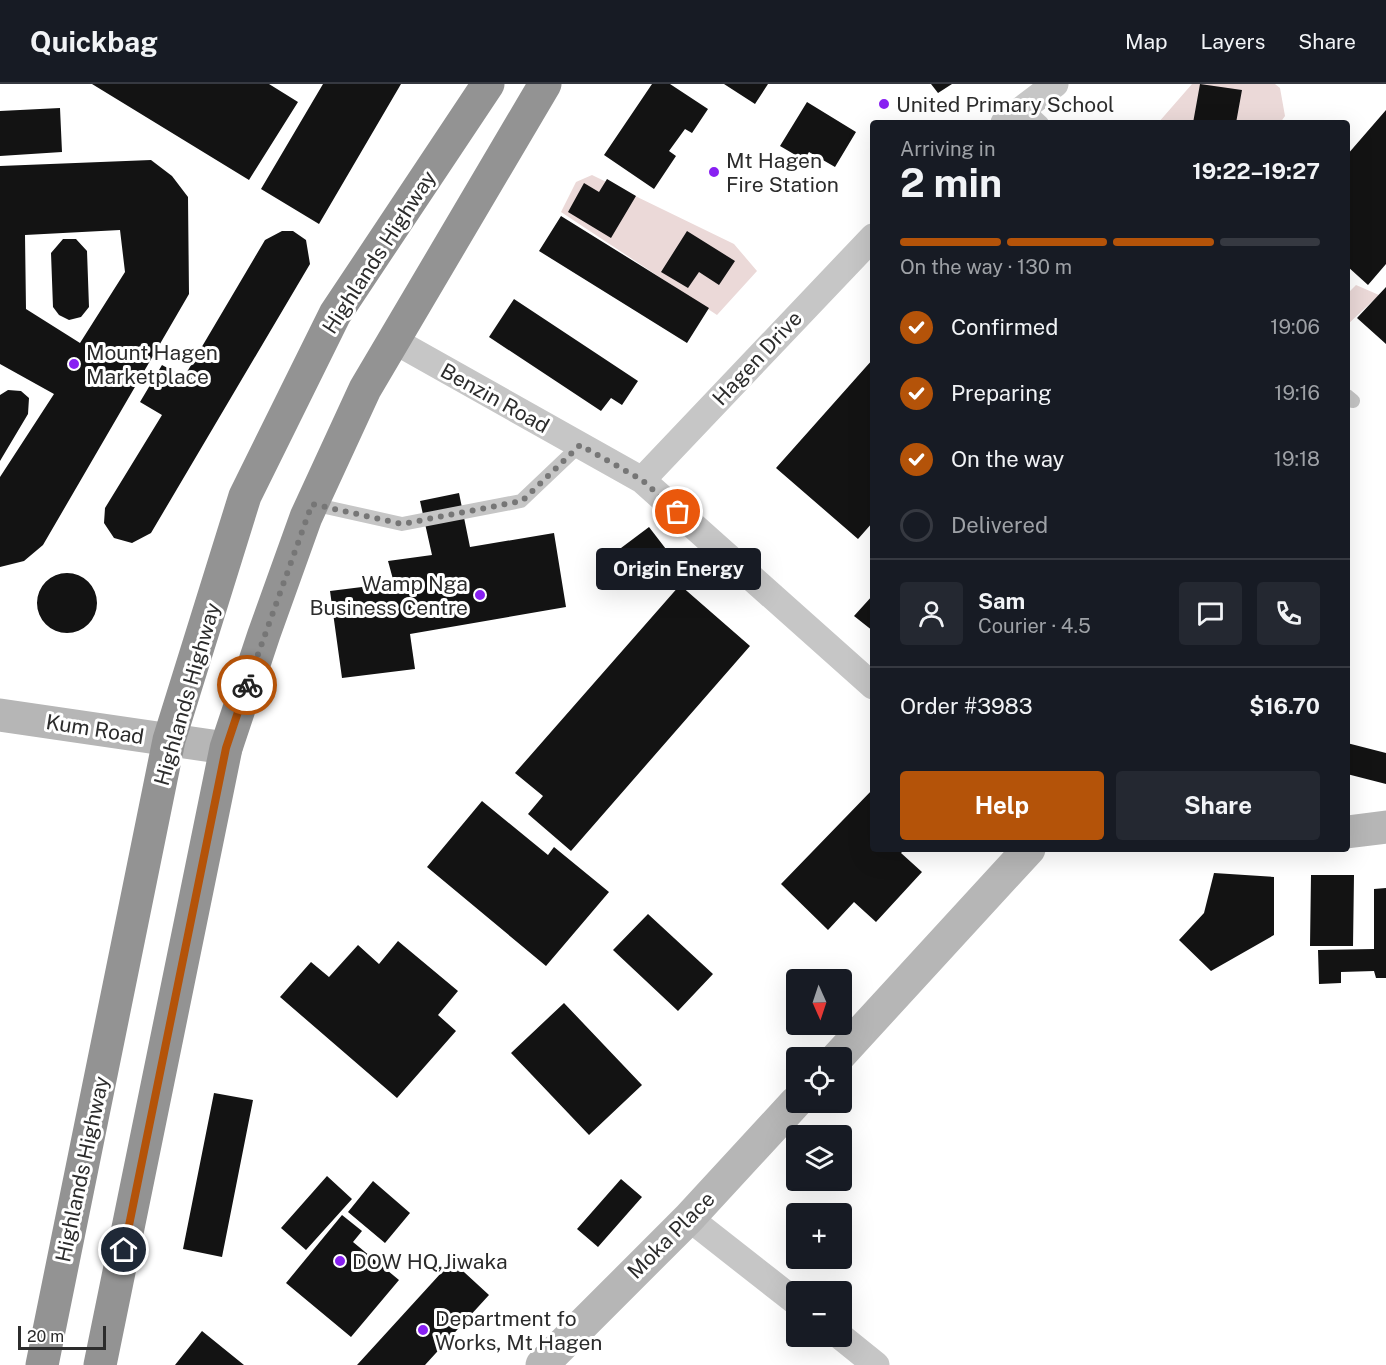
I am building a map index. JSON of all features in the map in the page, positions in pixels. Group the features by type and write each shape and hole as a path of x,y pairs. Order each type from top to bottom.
{"highway":[{"name":"Highlands Highway","path":"42,1365 169,740 251,486 335,314 489,84"},
{"path":"100,1365 226,748 312,504 365,389 545,84"}],"street":[{"path":"1024,118 1055,84"},
{"name":"Hagen Drive","path":"642,480 870,240"},
{"name":"Benzin Road","path":"393,340 642,480 870,683"},
{"name":"Kum Road","path":"0,715 226,748"},
{"path":"1350,832 1386,827"},
{"path":"847,1047 1026,852"},
{"name":"Moka Place","path":"542,1365 689,1218 786,1113"},
{"path":"689,1218 786,1294"},
{"path":"852,1346 876,1365"}],"lane":[{"path":"312,504 402,524 522,501 580,445"}],"shaded area":[{"path":"1192,84 1275,84 1280,88 1285,116 1282,120 1161,120"},
{"path":"592,175 734,244 757,271 717,315 561,212 576,182"},
{"path":"1356,285 1379,295 1350,322 1350,291"}],"building":[{"path":"92,84 269,84 298,102 249,180"},
{"path":"323,84 401,84 319,224 261,189"},
{"path":"652,84 670,84 708,109 692,133 685,129 669,151 676,156 654,189 604,155"},
{"path":"724,84 768,84 755,104"},
{"path":"931,84 952,84 938,93"},
{"path":"1200,84 1242,90 1237,120 1194,120"},
{"path":"807,102 856,132 835,167 809,152 804,160 780,146"},
{"path":"60,108 62,152 0,156 0,111"},
{"path":"1386,110 1386,264 1368,285 1350,269 1350,152"},
{"name":"Mount Hagen Marketplace","path":"151,160 172,176 188,197 189,294 43,545 24,561 0,567 0,477 54,394 0,364 0,166","holes":["120,230 125,272 80,343 26,309 25,235"]},
{"path":"607,179 636,196 611,238 568,212 584,183 599,192"},
{"path":"561,216 709,308 687,343 539,251"},
{"path":"282,231 293,231 306,240 310,264 151,533 132,543 114,538 104,523 105,508 162,415 140,402 162,365 184,377 265,240"},
{"path":"687,231 735,261 719,285 699,272 688,288 661,272"},
{"path":"63,239 76,239 87,251 89,307 81,317 69,320 59,315 53,307 51,253"},
{"path":"1386,287 1386,344 1357,318"},
{"path":"514,299 638,381 622,405 611,398 601,411 489,337"},
{"path":"870,362 870,525 858,539 776,468"},
{"path":"8,390 21,391 29,398 28,414 0,461 0,395"},
{"name":"Wamp Nga Business Centre","path":"459,493 470,547 554,533 566,607 410,634 415,669 342,678 330,591 394,583 388,561 432,555 420,501"},
{"path":"649,527 669,553 637,577 617,551"},
{"path":"67,573 84,578 92,586 97,603 92,620 84,628 67,633 50,628 42,620 37,603 42,586 50,578"},
{"path":"680,585 750,646 571,851 528,814 543,796 515,773"},
{"path":"870,598 870,629 854,616"},
{"path":"1350,744 1386,753 1386,784 1350,775"},
{"path":"870,792 870,852 902,852 922,872 876,922 854,902 828,930 781,884"},
{"path":"482,801 548,855 554,847 609,892 546,966 427,867"},
{"path":"1214,873 1274,877 1274,935 1211,971 1179,940 1204,913"},
{"path":"1311,875 1354,875 1353,946 1310,946"},
{"path":"1386,888 1386,978 1376,978 1374,971 1341,972 1341,983 1319,984 1318,950 1374,949 1374,889"},
{"path":"648,914 713,974 678,1011 613,950"},
{"path":"398,941 458,991 438,1015 456,1031 397,1098 280,997 311,962 329,977 358,945 379,964"},
{"path":"564,1003 642,1085 589,1135 511,1053"},
{"path":"214,1093 253,1100 222,1257 183,1249"},
{"path":"327,1176 352,1199 306,1250 281,1228"},
{"path":"621,1179 642,1197 598,1247 577,1229"},
{"path":"373,1181 410,1213 385,1243 348,1212"},
{"name":"DOW HQ,Jiwaka","path":"342,1215 362,1231 353,1242 399,1280 351,1337 286,1283"},
{"name":"Department fo Works, Mt Hagen","path":"452,1261 489,1295 425,1365 357,1365"},
{"path":"202,1331 244,1365 175,1365"}],"way so far":[{"path":"247,685 312,504 402,524 522,501 580,445 642,480 678,512"}],"place":[{"name":"United Primary School","path":"884,104"},
{"name":"Mt Hagen Fire Station","path":"714,172"},
{"name":"Mount Hagen Marketplace","path":"74,364"},
{"name":"Origin Energy","path":"678,512"},
{"name":"Wamp Nga Business Centre","path":"480,595"},
{"name":"DOW HQ,Jiwaka","path":"340,1261"},
{"name":"Department fo Works, Mt Hagen","path":"423,1330"}],"route":[{"path":"124,1250 226,748 247,685"}]}
